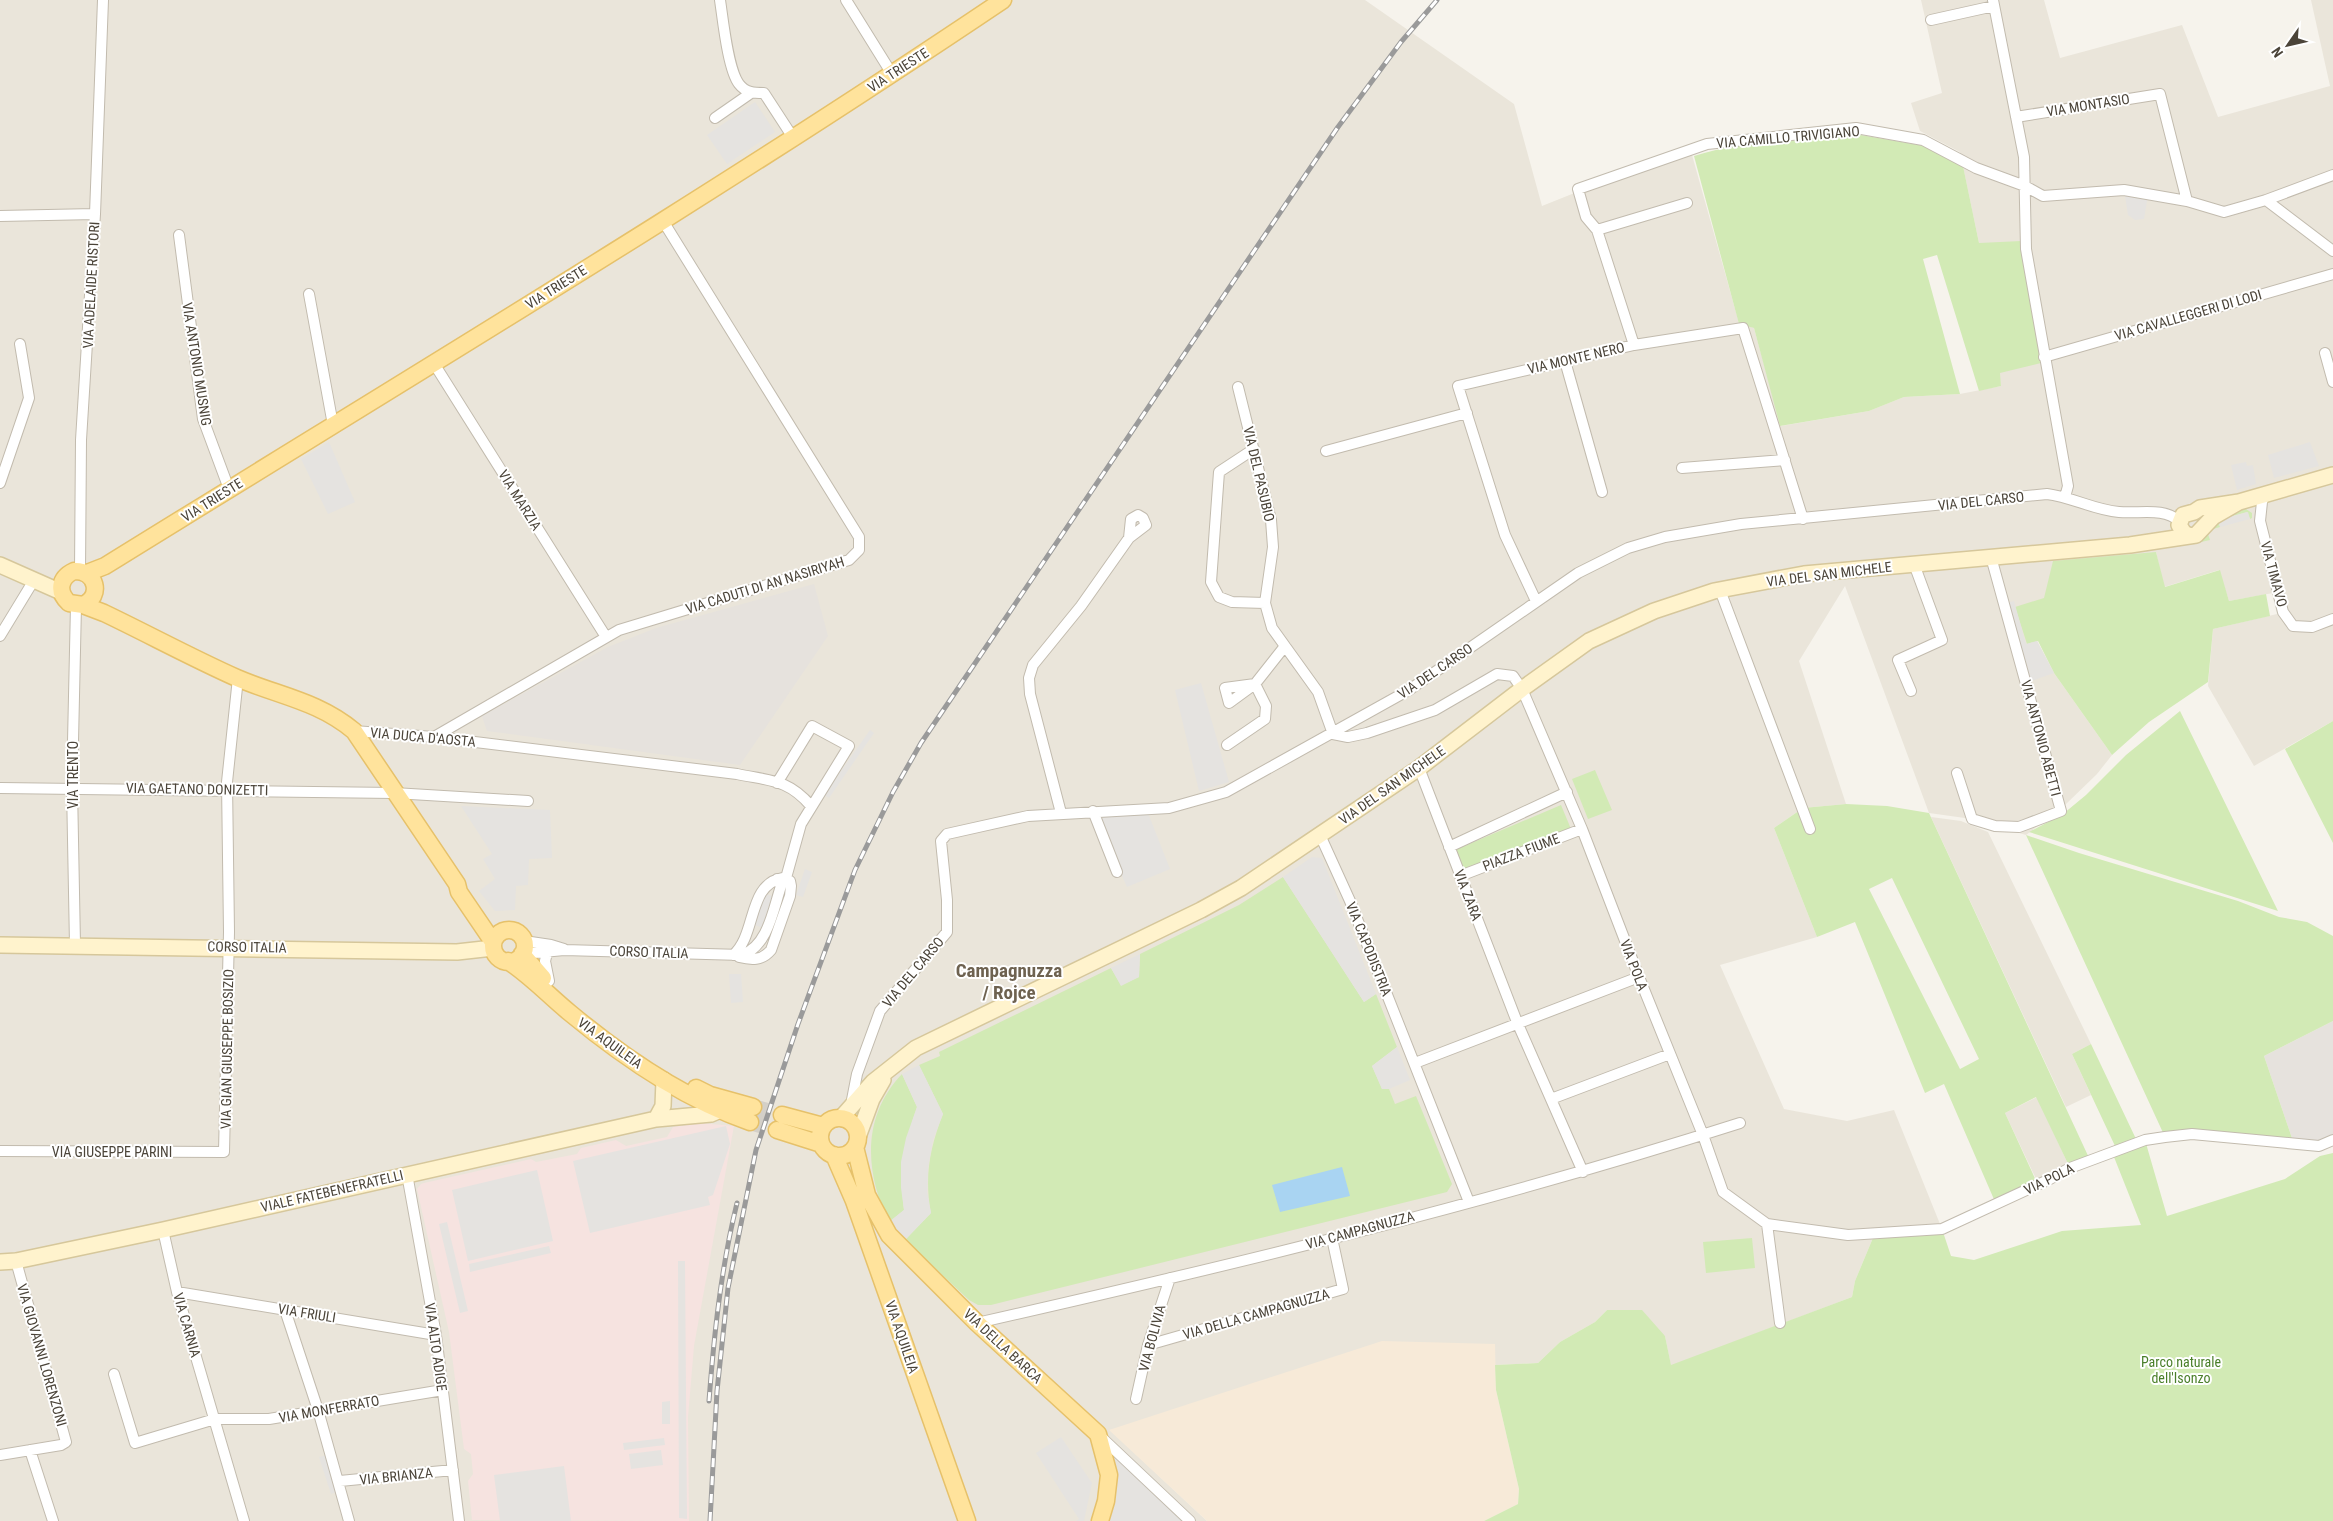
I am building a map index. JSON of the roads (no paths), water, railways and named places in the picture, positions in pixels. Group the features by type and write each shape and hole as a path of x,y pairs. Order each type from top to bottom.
{"main road":[{"name":"VIA TRIESTE","path":"87,575 105,566 663,221 792,136 892,74 1003,0"},
{"name":"VIA DEL SAN MICHELE","path":"841,1118 851,1105 888,1069 916,1048 1209,906 1241,888 1419,768 1522,689 1589,641 1654,611 1720,590 1804,574 2151,541 2185,521 2200,508 2242,501 2333,475"},
{"name":"VIA DEL SAN MICHELE","path":"2185,521 2199,533 2203,526 2218,513 2242,501"},
{"name":"VIA DUCA D'AOSTA","path":"2,566 34,580 62,586"},
{"name":"VIA DUCA D'AOSTA","path":"2,566 62,586"},
{"path":"62,586 74,571 87,575 95,593 83,603"},
{"name":"VIA DUCA D'AOSTA","path":"62,586 64,598 83,603 238,678 319,707 338,718 354,731"},
{"path":"354,731 457,884 464,889 491,925 499,958 518,952 520,934 514,930 507,930 495,941"},
{"name":"CORSO ITALIA","path":"0,944 228,946 457,952 495,941"},
{"name":"VIA AQUILEIA","path":"518,952 590,1022 657,1068 751,1115 718,1111 664,1080 589,1028 568,1012 539,984 518,952"},
{"name":"VIA DEL SAN MICHELE","path":"856,1142 872,1099 888,1069"},
{"path":"656,1119 663,1106 664,1080"},
{"name":"VIALE FATEBENEFRATELLI","path":"6,1260 163,1230 656,1119 711,1114 718,1111"},
{"path":"823,1126 780,1122 828,1149 846,1154 856,1142 852,1124 841,1118 830,1120 823,1126 820,1135 828,1149"},
{"name":"VIA DELLA BARCA","path":"856,1142 867,1195 889,1235 977,1323 1098,1434"},
{"name":"VIA AQUILEIA","path":"828,1149 854,1201 967,1521"},
{"path":"1098,1434 1109,1475 1106,1501 1100,1521"}],"street":[{"name":"VIA ADELAIDE RISTORI","path":"87,575 81,440 95,214 103,0"},
{"path":"720,0 734,73 740,85 751,93"},
{"path":"846,0 892,74"},
{"path":"1931,20 1993,3 2024,157 2026,249 2068,486 2065,497"},
{"path":"715,118 751,93 764,93 792,136"},
{"name":"VIA MONTASIO","path":"2016,117 2160,94 2187,202"},
{"name":"VIA CAMILLO TRIVIGIANO","path":"1578,189 1707,144 1856,128 1924,140 1976,168 2025,186 2043,196 2124,190 2187,202 2224,212 2266,200 2333,175"},
{"name":"VIA MONTE NERO","path":"1536,601 1505,535 1458,386 1634,345 1597,230 1586,217 1578,189"},
{"path":"2266,200 2333,250"},
{"path":"1597,230 1687,203"},
{"path":"0,216 95,214"},
{"name":"VIA CADUTI DI AN NASIRIYAH","path":"434,737 606,638 634,625 849,560 859,550 859,537 663,221"},
{"name":"VIA ANTONIO MUSNIG","path":"179,235 203,419 229,489"},
{"name":"VIA CAVALLEGGERI DI LODI","path":"2044,357 2333,274"},
{"path":"309,294 333,425"},
{"path":"1634,345 1743,328 1803,519"},
{"path":"0,483 29,398 20,344"},
{"path":"2325,353 2333,382"},
{"path":"1565,361 1602,492"},
{"name":"VIA MARZIA","path":"433,362 606,638"},
{"name":"VIA DEL PASUBIO","path":"1238,387 1271,520 1272,538 1265,603 1272,628 1318,692 1333,734"},
{"path":"1326,451 1468,413"},
{"path":"1254,448 1219,472 1211,582 1219,597 1232,602 1265,603"},
{"path":"1682,468 1785,460"},
{"name":"VIA DEL CARSO","path":"851,1105 857,1074 880,1011 947,932 947,900 941,841 944,836 1028,816 1169,808 1226,792 1409,690 1536,601 1595,564 1628,548 1665,537 1741,524 2047,494 2065,497 2105,510 2157,513 2179,509 2185,521"},
{"name":"VIA TIMAVO","path":"2265,494 2260,521 2283,612 2293,626 2312,627 2333,619"},
{"name":"VIA TIMAVO","path":"2242,501 2260,521"},
{"path":"1062,814 1030,694 1029,678 1033,665 1081,606 1129,538"},
{"name":"VIA ANTONIO ABETTI","path":"1957,773 1972,819 1995,826 2019,828 2061,811 1991,557"},
{"path":"1911,691 1898,660 1942,640 1914,564"},
{"path":"0,636 34,580"},
{"path":"1720,590 1810,829"},
{"name":"VIA TRENTO","path":"75,945 72,787 83,603"},
{"path":"1227,745 1264,719 1266,706 1255,684 1285,646"},
{"path":"1333,734 1348,737 1367,733 1435,710 1497,674 1512,676 1522,689"},
{"name":"VIA GIAN GIUSEPPE BOSIZIO","path":"224,1152 228,946 227,790 238,678"},
{"name":"VIA POLA","path":"1522,689 1582,828 1638,977 1704,1135 1723,1192 1767,1224 1848,1235 1942,1229 2070,1168 2145,1140 2192,1134 2318,1146 2333,1140"},
{"path":"733,955 742,955 752,950 762,939 781,886 781,878 801,824 810,806 849,746 812,726 777,783"},
{"name":"VIA DUCA D'AOSTA","path":"354,731 434,737 738,774 787,785 800,793 810,806"},
{"name":"VIA ZARA","path":"1419,768 1517,1022 1583,1172"},
{"name":"VIA GAETANO DONIZETTI","path":"0,788 72,787 394,793 528,801"},
{"path":"1449,847 1567,792"},
{"path":"1096,811 1117,872"},
{"name":"PIAZZA FIUME","path":"1460,876 1582,828"},
{"name":"VIA CAPODISTRIA","path":"1320,835 1350,901 1469,1202"},
{"path":"733,955 743,941 761,892 781,878"},
{"name":"CORSO ITALIA","path":"518,952 551,945 564,950"},
{"name":"CORSO ITALIA","path":"518,952 548,953 564,950 733,955"},
{"path":"548,953 545,962 550,985"},
{"path":"1415,1063 1517,1022 1638,977"},
{"path":"1551,1099 1670,1054"},
{"name":"VIA CAMPAGNUZZA","path":"977,1323 1332,1238 1583,1172 1740,1124"},
{"name":"VIA GIUSEPPE PARINI","path":"0,1151 224,1152"},
{"name":"VIA ALTO ADIGE","path":"407,1174 436,1335 459,1521"},
{"path":"1767,1224 1780,1323"},
{"name":"VIA CARNIA","path":"163,1230 177,1292 244,1521"},
{"name":"VIA DELLA CAMPAGNUZZA","path":"1148,1346 1343,1289 1332,1238"},
{"name":"VIA GIOVANNI LORENZONI","path":"0,1454 61,1445 66,1442 6,1260"},
{"name":"VIA BOLIVIA","path":"1136,1400 1148,1346 1170,1278"},
{"name":"VIA FRIULI","path":"177,1292 436,1335"},
{"path":"284,1310 340,1481 349,1521"},
{"path":"114,1374 135,1443 215,1419"},
{"name":"VIA MONFERRATO","path":"215,1419 269,1419 443,1390"},
{"name":"VIA DELLA BARCA","path":"1098,1434 1190,1521"},
{"path":"30,1450 54,1521"},
{"name":"VIA BRIANZA","path":"340,1481 453,1470"}],"water":[{"path":"1342,1167 1350,1196 1280,1212 1272,1185"}],"tunnel":[{"path":"753,1107 782,1115"},
{"path":"750,1122 777,1130"}],"railway":[{"path":"710,1521 717,1391 728,1288 756,1150 798,1024 855,870 893,792 921,743 1338,127 1401,42 1437,0"},
{"path":"709,1401 719,1302 731,1227 737,1203"}],"district":[{"name":"Campagnuzza / Rojce","path":"1009,981"}],"park label":[{"name":"Parco naturale dell'Isonzo","path":"2181,1370"}]}
